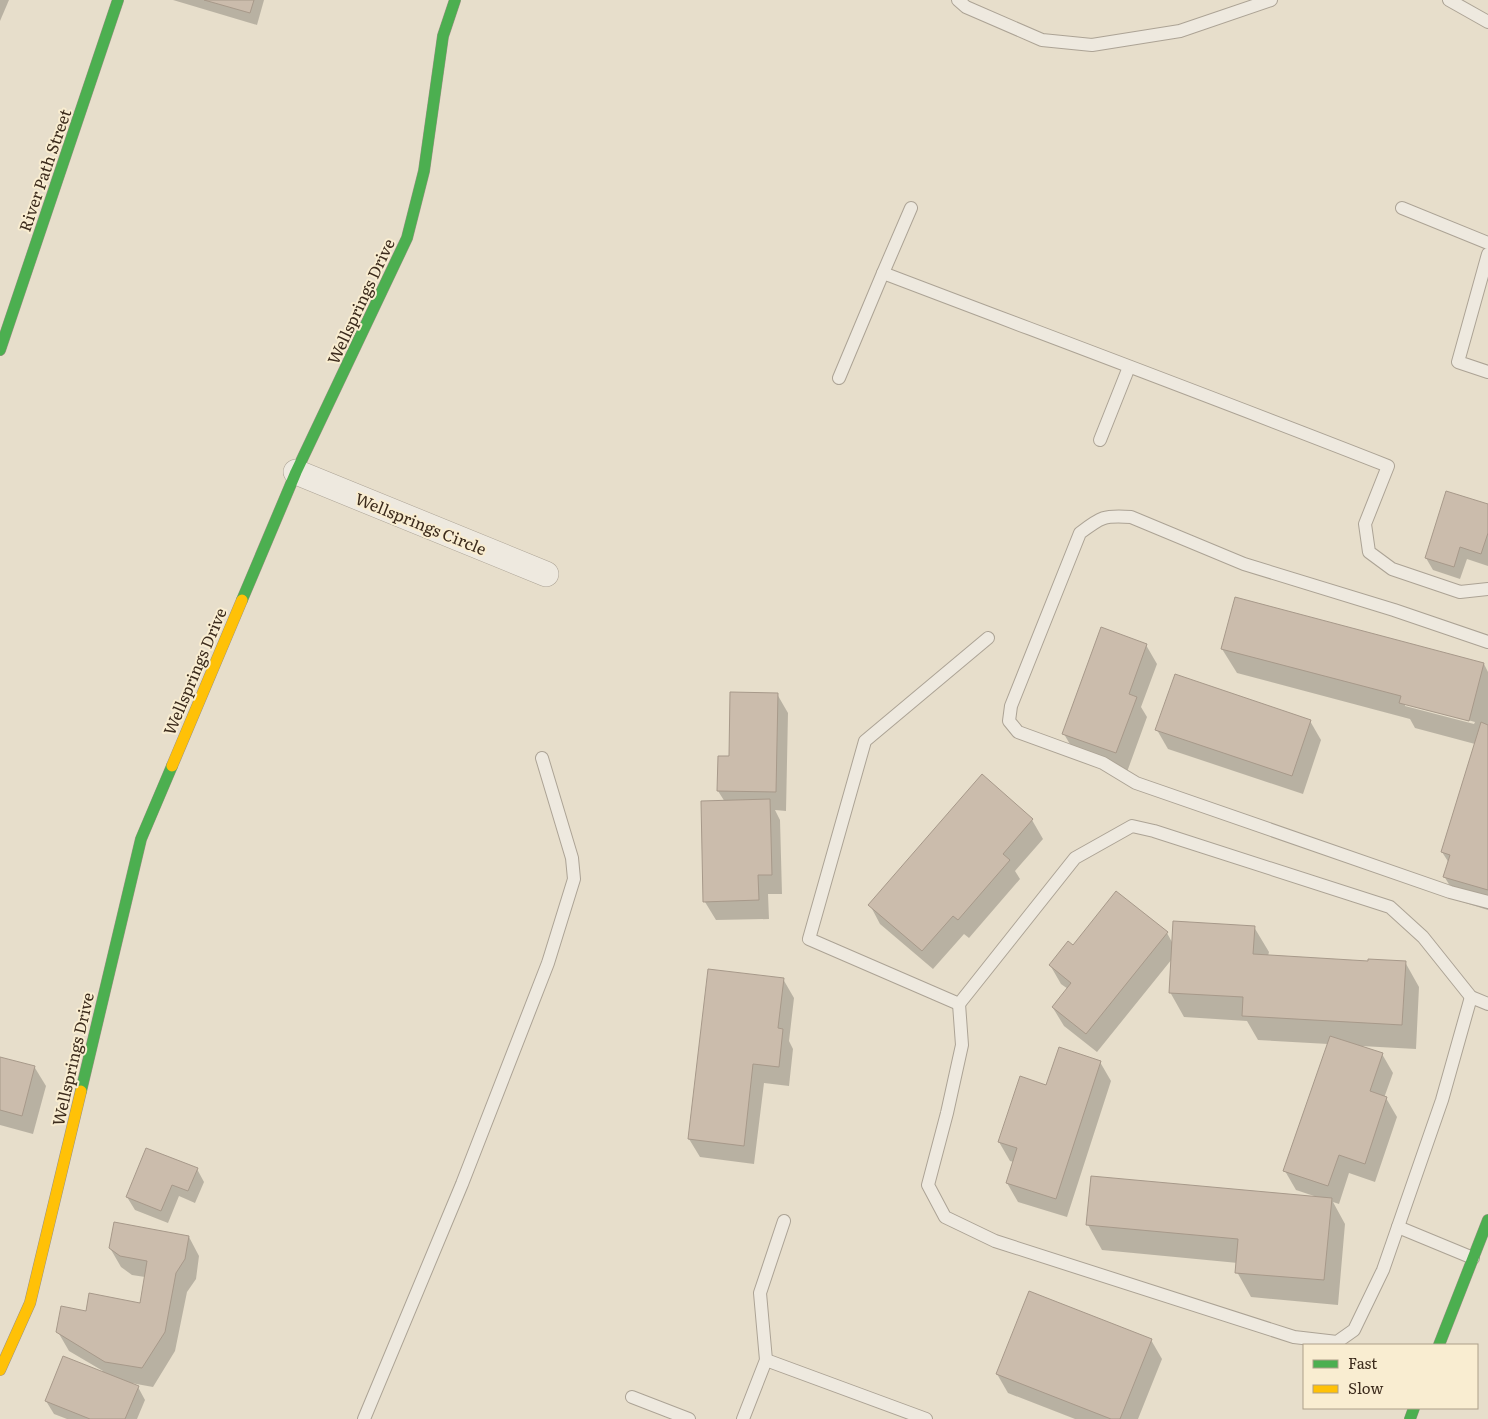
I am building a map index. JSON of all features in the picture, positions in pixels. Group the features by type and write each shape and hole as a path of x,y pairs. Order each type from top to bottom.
{"street":[{"name":"River Path Street","path":"0,350 118,0"},
{"name":"Wellsprings Drive","path":"0,1370 30,1303 141,839 296,472 407,238 424,171 443,36 455,0"},
{"name":"Wellsprings Circle","path":"296,472 546,574"},
{"path":"1439,1344 1488,1220"}],"lane":[{"path":"958,0 966,7 1042,40 1092,45 1180,31 1271,0"},
{"path":"1449,0 1488,22"},
{"path":"839,378 910,208"},
{"path":"1402,208 1488,243"},
{"path":"1488,254 1458,362 1488,372"},
{"path":"883,272 1388,466 1365,524 1368,552 1392,569 1460,592 1488,589"},
{"path":"1100,440 1129,367"},
{"path":"1488,642 1394,610 1244,564 1131,517 1110,516 1098,519 1080,533 1011,706 1009,721 1018,732 1103,763 1136,783 1450,892 1488,902"},
{"path":"959,1004 809,939 865,741 988,638"},
{"path":"364,1419 462,1184 541,981 574,879 572,858 542,758"},
{"path":"1471,997 1442,1100 1383,1270 1354,1330 1337,1342 1294,1337 995,1241 945,1217 928,1185 962,1045 959,1004 1075,858 1132,826 1154,831 1390,907 1423,937 1471,997 1488,1004"},
{"path":"743,1419 766,1360 760,1293 784,1221"},
{"path":"1398,1227 1473,1258"},
{"path":"766,1360 926,1419"},
{"path":"632,1397 689,1419"}],"building":[{"path":"204,0 254,0 250,13"},
{"path":"1446,491 1488,504 1488,533 1481,554 1460,547 1454,567 1425,558"},
{"path":"1235,597 1484,663 1469,721 1399,703 1401,696 1221,649"},
{"path":"1101,627 1147,644 1129,694 1137,697 1116,753 1062,734"},
{"path":"1175,674 1311,720 1292,776 1155,730"},
{"path":"730,692 778,693 776,792 717,791 718,756 729,756"},
{"path":"1481,722 1488,725 1488,890 1443,877 1450,855 1441,852"},
{"path":"982,774 1033,819 1003,854 1010,860 958,920 953,916 922,951 868,905"},
{"path":"770,799 772,875 758,875 759,900 703,902 701,801"},
{"path":"1116,891 1168,932 1086,1034 1052,1007 1071,983 1049,965 1068,941 1073,945"},
{"path":"1173,921 1255,926 1253,954 1368,961 1368,959 1406,961 1402,1025 1242,1016 1243,997 1169,993"},
{"path":"708,969 784,978 778,1028 783,1029 779,1067 753,1064 744,1146 688,1139"},
{"path":"1330,1036 1383,1053 1370,1091 1387,1097 1365,1164 1339,1155 1328,1186 1283,1171"},
{"path":"1059,1047 1101,1061 1056,1199 1006,1183 1017,1148 998,1142 1020,1076 1046,1085"},
{"path":"0,1057 35,1066 22,1116 0,1110"},
{"path":"146,1148 198,1168 188,1191 172,1185 161,1211 126,1197"},
{"path":"1091,1176 1332,1198 1324,1280 1235,1273 1238,1239 1086,1225"},
{"path":"114,1222 189,1236 185,1259 176,1273 165,1332 142,1368 105,1362 56,1332 61,1306 86,1311 89,1293 140,1303 147,1261 120,1256 109,1248"},
{"path":"1029,1291 1152,1339 1120,1419 1111,1419 996,1374"},
{"path":"63,1356 139,1386 125,1419 90,1419 45,1401"}],"traffic: fast":[{"path":"0,350 118,0"},
{"path":"242,600 296,472 407,238 424,171 443,36 455,0"},
{"path":"81,1091 141,839 172,766"},
{"path":"1439,1344 1488,1220"},
{"path":"1410,1419 1414,1409"}],"traffic: slow":[{"path":"172,766 242,600"},
{"path":"0,1370 30,1303 81,1091"}]}
